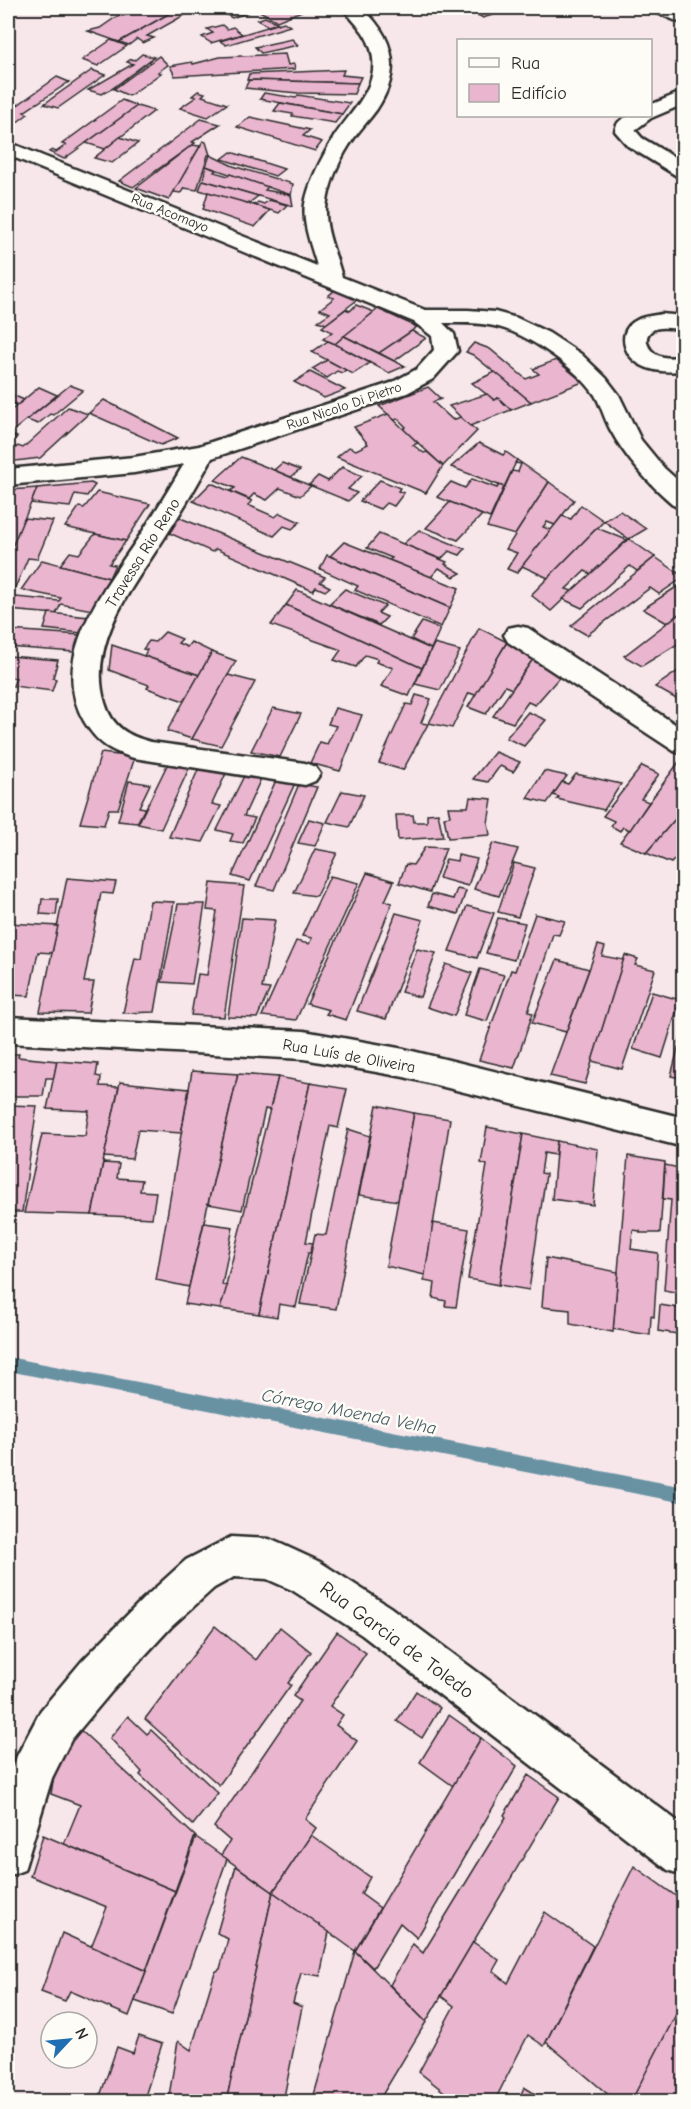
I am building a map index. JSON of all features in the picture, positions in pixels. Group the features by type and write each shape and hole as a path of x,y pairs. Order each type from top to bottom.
{"street":[{"path":"332,279 317,229 315,205 340,145 371,103 379,83 383,58 372,29 352,8"},
{"path":"661,8 684,19"},
{"path":"652,112 684,98"},
{"path":"640,117 626,125 629,135 635,142 684,172"},
{"name":"Rua Acomayo","path":"8,148 332,279"},
{"name":"Rua Nicolo Di Pietro","path":"8,477 134,465 202,453 399,388 425,374 446,351 443,334 422,316 332,279"},
{"path":"422,316 461,315 497,320 517,327 564,353 585,369 607,396 622,428 650,469 684,500"},
{"path":"684,323 655,321 636,331 632,339 634,347 640,354 651,360 664,364 684,364"},
{"name":"Travessa Rio Reno","path":"202,453 111,603 93,642 89,652 85,682 92,708 100,726 109,735 130,747 305,774"},
{"path":"518,635 684,744"},
{"name":"Rua Luís de Oliveira","path":"8,1030 304,1045 404,1063 684,1133"},
{"name":"Rua Garcia de Toledo","path":"8,1854 32,1771 56,1725 97,1676 157,1613 200,1574 231,1557 269,1559 306,1575 376,1621 684,1854"}],"building":[{"path":"138,8 179,8 119,42 88,31 100,28 119,15 123,16"},
{"path":"179,8 197,8 147,36 154,38 143,43 137,39 129,45 119,42"},
{"path":"214,8 260,8 232,18"},
{"path":"309,8 277,21 256,9"},
{"path":"309,8 323,8 325,9 316,11"},
{"path":"465,8 515,8 483,18"},
{"path":"265,17 278,23 268,26 257,20"},
{"path":"284,22 290,26 226,45 220,41"},
{"path":"222,25 227,29 233,27 242,34 211,43 202,37 213,33 207,29"},
{"path":"292,39 298,45 261,53 255,47"},
{"path":"111,40 127,46 98,66 82,60"},
{"path":"142,54 154,57 102,94 88,90 133,64 127,62 131,59 135,60"},
{"path":"285,54 288,65 294,64 295,69 175,76 170,66 192,62 193,64 220,57"},
{"path":"159,56 168,65 158,72 161,73 129,96 114,89"},
{"path":"92,70 105,75 58,108 44,104"},
{"path":"344,70 342,75 361,77 358,83 247,80 249,74"},
{"path":"57,77 69,82 24,112 28,114 8,129 8,112"},
{"path":"249,80 358,83 354,94 298,93 245,88"},
{"path":"198,91 205,93 202,96 227,104 208,117 180,108 196,97 192,96"},
{"path":"264,93 296,98 298,95 350,103 342,114 260,99"},
{"path":"122,100 137,106 64,159 49,152 52,150 56,152 66,145 62,144"},
{"path":"280,103 342,114 335,123 292,116 293,114 274,111"},
{"path":"137,106 154,111 105,149 86,143"},
{"path":"250,117 310,130 303,136 322,142 315,151 237,127"},
{"path":"201,119 220,124 192,142 195,143 133,187 119,181"},
{"path":"120,137 138,143 112,163 94,158"},
{"path":"203,141 206,142 210,155 208,155 197,190 184,188 181,193 173,192"},
{"path":"192,145 200,146 169,200 136,188"},
{"path":"231,152 284,169 275,176 222,159"},
{"path":"210,155 233,166 293,184 291,195 206,166"},
{"path":"206,166 216,170 214,172 228,176 230,174 268,187 265,190 291,195 293,206 203,180"},
{"path":"203,180 258,196 248,204 199,190"},
{"path":"208,192 270,210 255,227 203,209"},
{"path":"269,200 287,205 279,213 254,205 258,202 264,204"},
{"path":"335,290 357,300 326,324 318,321 330,313 320,309 334,298 328,296"},
{"path":"356,305 374,312 335,344 323,339 332,332 322,327 346,309 350,311"},
{"path":"378,309 417,327 379,353 344,336"},
{"path":"412,331 426,338 394,361 379,353"},
{"path":"344,336 405,366 389,373 335,344"},
{"path":"328,341 370,363 353,374 312,352"},
{"path":"474,343 490,349 526,379 539,374 533,369 556,360 583,382 531,402 473,355 466,352"},
{"path":"327,360 346,370 342,373 337,371 327,378 312,369"},
{"path":"310,372 345,390 324,398 294,382"},
{"path":"495,372 531,402 511,410 498,398 494,400 472,383"},
{"path":"70,385 83,390 53,415 50,414 38,424 27,420"},
{"path":"39,387 57,395 8,435 8,413"},
{"path":"428,387 441,399 433,402 453,420 460,417 477,431 443,466 403,429 406,427 398,419 394,420 379,406"},
{"path":"8,393 24,400 17,405 10,402 8,404"},
{"path":"487,394 494,400 498,398 511,410 470,426 449,406"},
{"path":"104,400 178,438 161,445 89,413"},
{"path":"68,407 88,414 40,458 8,462 8,455 18,446 23,448"},
{"path":"388,414 418,443 413,445 424,453 427,452 443,466 426,493 337,457 349,447 356,450 368,444 354,427"},
{"path":"9,434 17,437 9,445 16,447 8,455"},
{"path":"479,443 503,455 506,452 517,460 504,487 451,467"},
{"path":"241,457 311,486 300,496 280,488 267,500 254,494 249,499 230,491 235,488 215,480"},
{"path":"517,460 549,482 515,535 487,527 512,471 518,472 521,464 515,463"},
{"path":"282,463 300,470 291,477 274,470"},
{"path":"342,467 362,476 348,489 357,493 348,501 309,485 318,476 328,481"},
{"path":"472,479 497,488 499,485 504,487 490,518 437,497 451,482 465,488"},
{"path":"380,480 400,488 398,491 404,493 394,506 386,503 380,509 360,501"},
{"path":"549,482 574,500 555,525 547,522 543,527 551,530 517,573 507,569 517,553 506,549"},
{"path":"91,483 95,485 87,496 75,494 70,507 31,503 37,488"},
{"path":"211,483 252,501 248,505 275,517 280,513 300,522 292,529 284,526 274,536 193,501"},
{"path":"37,488 8,557 8,496 10,490"},
{"path":"97,492 150,504 126,541 65,527 79,507 84,508"},
{"path":"450,502 482,515 458,540 426,528"},
{"path":"581,505 604,521 548,578 522,566 562,516 571,519"},
{"path":"620,511 646,529 629,539 604,521"},
{"path":"178,517 325,577 320,582 330,587 325,591 316,587 313,591 216,549 212,552 167,532"},
{"path":"24,518 53,521 37,559 28,558 15,588 8,587 8,557"},
{"path":"597,528 627,540 591,574 585,571 566,589 572,591 551,611 531,595"},
{"path":"419,530 465,549 460,555 449,551 441,559 403,544"},
{"path":"95,534 126,541 109,564 115,565 109,578 60,565 70,552 79,554"},
{"path":"379,534 447,562 445,564 461,573 454,577 439,568 431,577 389,560 392,558 367,548"},
{"path":"629,539 655,557 637,571 630,566 582,608 563,599"},
{"path":"344,542 459,588 450,608 330,556"},
{"path":"327,555 450,608 441,627 355,590 358,586 320,569"},
{"path":"655,557 684,577 659,594 650,588 587,635 571,626"},
{"path":"42,560 109,578 92,610 61,604 56,614 8,610 16,597 59,601 61,598 21,590"},
{"path":"684,582 684,610 667,623 643,609"},
{"path":"345,589 385,606 378,613 387,617 379,625 329,604"},
{"path":"297,590 431,649 422,668 286,605"},
{"path":"286,605 422,668 409,696 381,686 393,668 376,662 378,659 365,655 356,667 334,660 341,650 271,625"},
{"path":"684,610 684,640 642,666 624,656"},
{"path":"49,613 89,617 82,633 44,629"},
{"path":"422,622 440,629 431,649 411,639"},
{"path":"479,628 507,642 476,695 469,693 452,728 429,723"},
{"path":"8,630 81,635 74,652 8,647"},
{"path":"165,632 182,639 178,643 187,647 191,642 212,652 199,675 144,656 147,650 143,649 149,641 155,642"},
{"path":"507,642 536,655 512,689 505,686 486,714 468,707"},
{"path":"434,644 460,651 440,690 415,684"},
{"path":"112,645 199,675 184,701 147,688 149,685 109,670"},
{"path":"212,652 236,661 192,739 167,731"},
{"path":"536,655 564,672 535,705 528,702 513,723 493,716"},
{"path":"8,656 58,660 52,691 13,686 16,678 8,677"},
{"path":"684,667 684,698 680,701 655,687"},
{"path":"228,675 255,682 221,746 192,739"},
{"path":"416,695 431,699 421,723 428,724 403,770 379,763 406,704 412,705"},
{"path":"273,708 301,714 280,757 251,751"},
{"path":"335,708 362,715 340,771 310,763 320,742 327,744 336,726 328,724"},
{"path":"528,712 546,720 524,746 506,738"},
{"path":"495,752 520,762 513,772 500,766 488,782 473,779"},
{"path":"101,753 135,757 118,809 109,809 104,825 80,823"},
{"path":"684,755 684,809 646,853 620,842"},
{"path":"171,757 192,762 161,829 138,824"},
{"path":"201,763 228,769 212,804 221,806 203,842 169,837"},
{"path":"642,766 659,774 641,799 649,802 630,830 623,827 620,831 611,826 614,821 603,816"},
{"path":"247,770 263,774 244,816 255,818 243,843 230,841 233,834 217,830"},
{"path":"544,771 567,776 547,803 527,798"},
{"path":"576,774 621,784 604,810 557,799 559,797 553,795 562,782 568,784"},
{"path":"278,776 296,781 250,881 232,876"},
{"path":"129,781 150,784 139,807 145,808 137,823 118,821"},
{"path":"299,784 317,787 274,890 256,886"},
{"path":"342,791 364,795 349,827 327,822"},
{"path":"470,797 492,799 488,823 490,835 448,838 444,817 450,816 448,807 468,807"},
{"path":"684,809 684,849 671,863 646,853"},
{"path":"438,813 443,837 398,840 396,815 413,815 414,822 427,822 427,814"},
{"path":"309,819 325,823 315,846 298,843"},
{"path":"493,843 518,849 499,896 474,889"},
{"path":"425,847 446,848 430,892 399,883 406,864 413,865"},
{"path":"315,849 337,853 316,896 294,893"},
{"path":"458,855 477,859 468,886 439,878 446,859 457,861"},
{"path":"514,863 535,868 518,917 498,912"},
{"path":"367,873 394,881 385,901 392,903 346,1020 326,1014 329,1010 307,1004"},
{"path":"330,876 359,883 296,1020 262,1016 296,941 309,944 312,938 302,936"},
{"path":"67,878 116,882 113,894 101,893 84,982 94,982 88,1013 40,1012"},
{"path":"211,883 244,886 224,1017 191,1015 198,974 207,975 217,911 207,910"},
{"path":"457,889 466,891 458,914 428,906 432,894 453,899"},
{"path":"42,899 58,899 56,915 40,914"},
{"path":"150,901 174,902 155,1012 123,1013 135,958 141,959"},
{"path":"178,904 205,904 192,984 162,982"},
{"path":"467,906 494,913 477,958 449,951"},
{"path":"396,913 423,920 386,1019 357,1011"},
{"path":"535,914 565,921 559,935 553,934 528,1012 533,1013 514,1068 479,1060 511,970 515,971"},
{"path":"242,918 275,920 262,988 270,989 257,1018 228,1017"},
{"path":"498,918 525,923 514,960 486,953"},
{"path":"8,923 58,926 52,953 38,952 29,996 10,995 9,1000"},
{"path":"598,945 605,947 602,956 624,960 585,1084 550,1076"},
{"path":"417,949 436,953 420,997 401,992"},
{"path":"625,955 638,959 635,965 655,970 622,1069 592,1061"},
{"path":"557,960 589,969 566,1032 532,1023"},
{"path":"446,964 472,973 454,1016 427,1007"},
{"path":"480,969 504,975 487,1021 464,1015"},
{"path":"652,992 680,1000 662,1058 633,1049"},
{"path":"684,1025 684,1079 671,1076"},
{"path":"8,1054 57,1061 54,1078 46,1078 43,1096 8,1096"},
{"path":"57,1061 98,1064 96,1076 101,1077 100,1086 119,1087 92,1215 24,1213 42,1134 85,1136 89,1111 47,1109"},
{"path":"192,1071 238,1074 189,1287 156,1280"},
{"path":"238,1074 278,1077 270,1110 265,1109 242,1210 208,1204"},
{"path":"278,1077 310,1083 259,1314 220,1309"},
{"path":"120,1082 189,1089 181,1133 138,1130 132,1159 104,1157"},
{"path":"310,1083 347,1089 338,1128 330,1126 306,1242 313,1243 308,1253 296,1307 279,1304 277,1317 259,1314"},
{"path":"8,1105 37,1106 22,1212 8,1212"},
{"path":"377,1105 414,1113 398,1201 359,1195"},
{"path":"414,1113 450,1119 425,1275 386,1266"},
{"path":"487,1127 523,1134 499,1285 468,1279 487,1165 481,1163"},
{"path":"348,1129 370,1136 336,1309 300,1304 315,1234 326,1235"},
{"path":"523,1134 557,1141 555,1155 544,1153 541,1173 546,1174 529,1290 499,1285"},
{"path":"557,1141 598,1149 593,1205 552,1199"},
{"path":"628,1156 665,1162 660,1233 640,1233 640,1231 633,1230 631,1249 658,1253 654,1317 651,1316 650,1335 613,1329"},
{"path":"103,1163 119,1164 117,1178 142,1180 140,1191 156,1192 152,1218 92,1215"},
{"path":"665,1165 684,1169 684,1294 664,1290 671,1200 663,1199"},
{"path":"204,1223 233,1227 222,1285 227,1286 220,1309 185,1304"},
{"path":"433,1223 469,1229 456,1307 445,1306 446,1301 433,1298 435,1283 424,1281"},
{"path":"546,1258 618,1272 613,1332 570,1324 570,1310 542,1307"},
{"path":"660,1305 684,1309 684,1335 658,1331"},
{"path":"215,1626 256,1660 280,1627 311,1652 288,1683 291,1685 219,1785 145,1719"},
{"path":"337,1632 366,1653 330,1706 343,1715 336,1725 357,1741 305,1819 316,1828 273,1892 221,1855 230,1841 214,1827 300,1701 293,1696"},
{"path":"416,1691 440,1708 422,1738 397,1721"},
{"path":"449,1715 481,1738 453,1786 420,1762"},
{"path":"128,1716 147,1734 151,1730 218,1793 193,1825 140,1775 142,1772 110,1738"},
{"path":"75,1725 195,1836 175,1891 64,1844 80,1805 51,1794 56,1762"},
{"path":"481,1738 517,1766 417,1938 400,1923 373,1968 355,1951"},
{"path":"528,1775 559,1797 426,2022 390,1985 413,1944 423,1953 506,1817 504,1815"},
{"path":"43,1835 175,1891 146,1971 91,1947 107,1907 30,1876"},
{"path":"311,1835 370,1877 361,1894 380,1908 355,1951 273,1892"},
{"path":"196,1837 227,1859 172,2014 135,2001"},
{"path":"236,1866 273,1892 226,2102 168,2102 178,2041 191,2050 215,1972 220,1969 228,1939 217,1933"},
{"path":"634,1866 684,1902 684,2000 631,2102 617,2102 546,2042"},
{"path":"273,1892 329,1932 320,1976 301,1973 293,2003 302,2007 283,2102 226,2102"},
{"path":"545,1912 593,1946 544,2046 528,2035 494,2102 457,2102 419,2072 454,2006 441,1996 473,1942 499,1960 493,1971 508,1983"},
{"path":"62,1933 146,1971 129,2016 70,1991 65,2001 41,1992"},
{"path":"355,1951 426,2022 378,2102 312,2102"},
{"path":"684,1999 684,2102 631,2102 645,2074"},
{"path":"139,2036 162,2044 143,2102 98,2102 117,2047 133,2053"},
{"path":"524,2087 548,2102 518,2102"}],"waterway":[{"name":"Córrego Moenda Velha","path":"8,1364 684,1495"}]}
